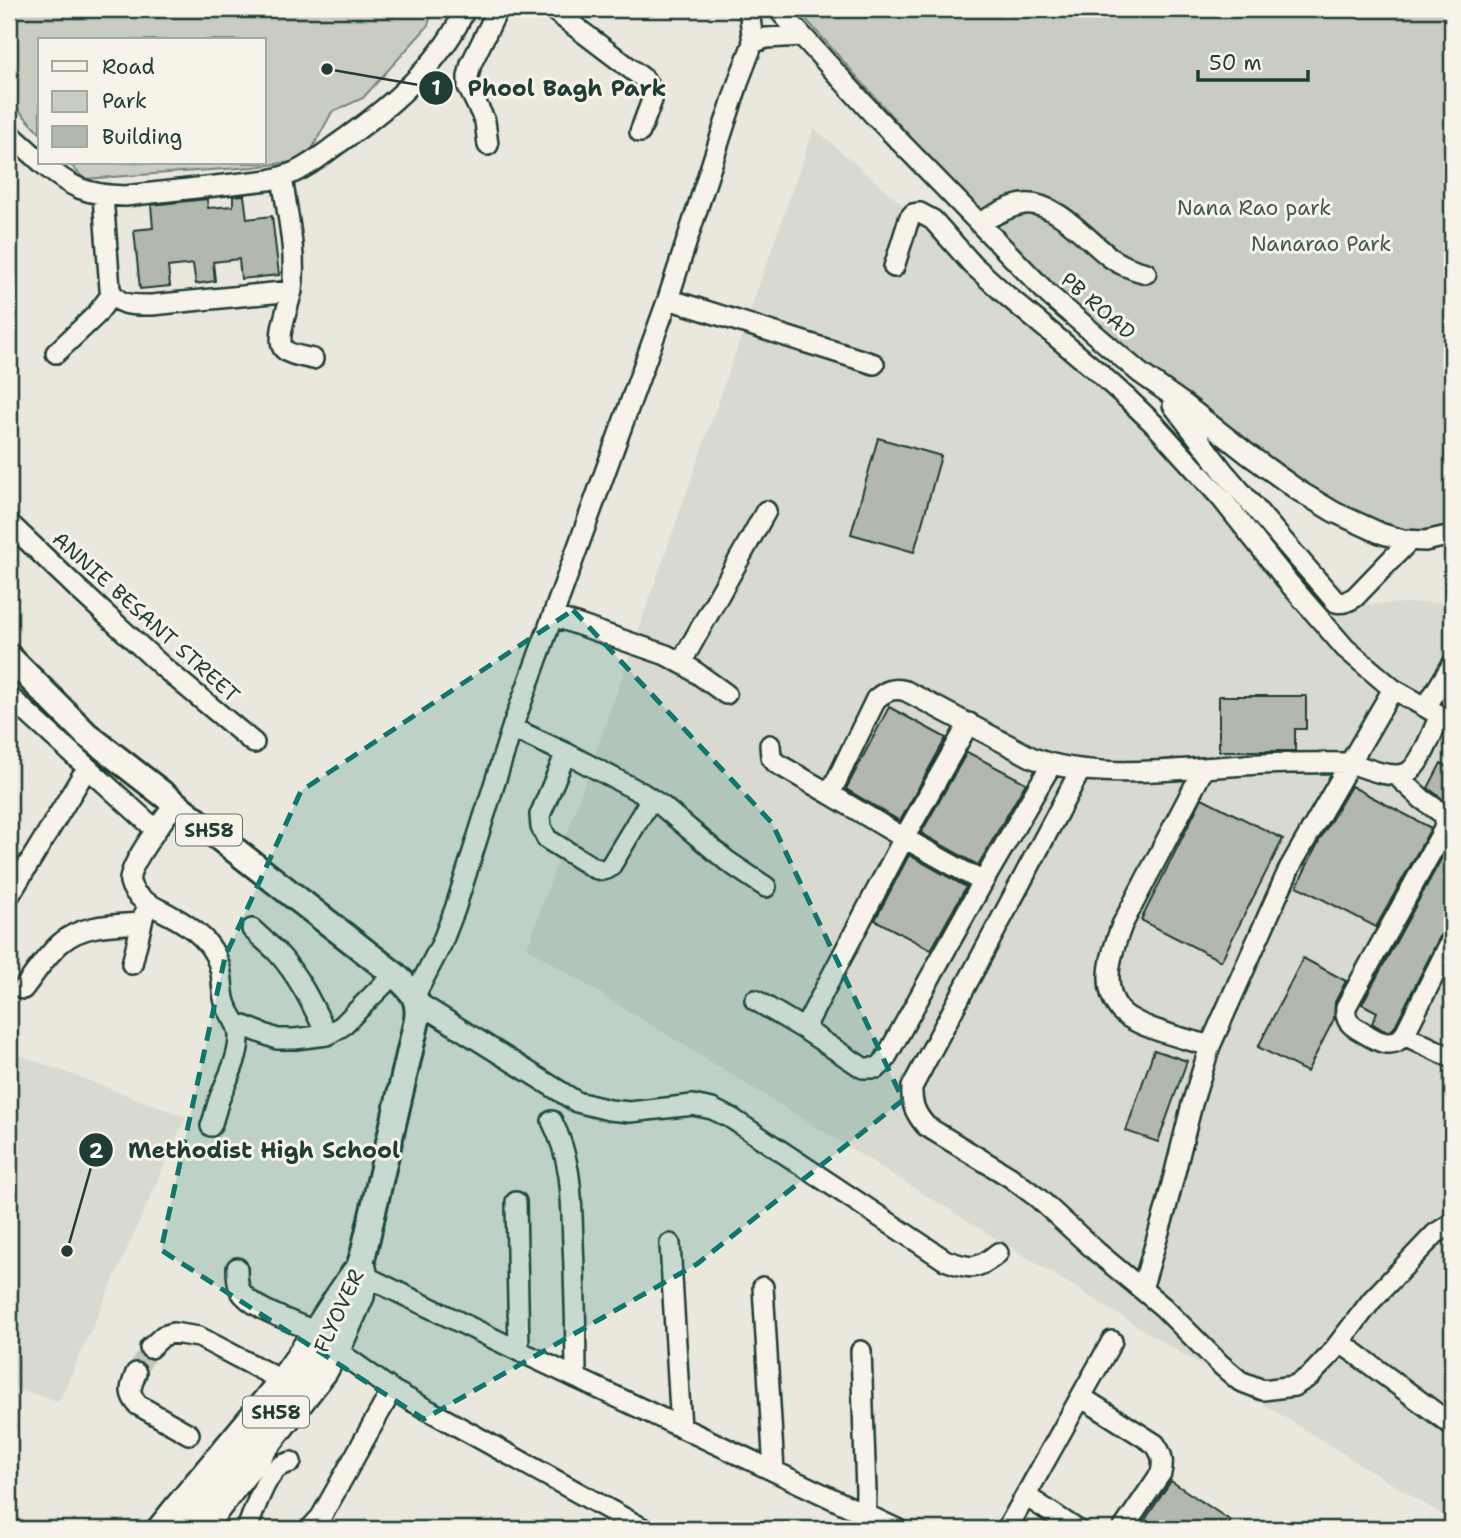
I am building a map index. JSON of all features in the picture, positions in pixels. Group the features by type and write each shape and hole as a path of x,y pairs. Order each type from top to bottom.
{"main road":[{"name":"SH58","path":"9,657 87,736 410,988 416,999 417,1020 361,1272"},
{"name":"FLYOVER","path":"181,1529 321,1353 361,1272"}],"street":[{"path":"43,164 59,177 83,190 103,196 125,196 268,180 288,175 361,128 417,78 449,39 465,9"},
{"path":"488,145 485,121 468,87 468,77 471,64 498,9"},
{"path":"552,9 644,79 651,90 652,100 640,132"},
{"path":"749,9 753,43 668,299 512,727 455,909 416,999 577,1102 609,1111 630,1112 693,1105 712,1109 731,1118 945,1260 965,1268 975,1268 998,1253"},
{"name":"PB ROAD","path":"778,9 874,115 1049,295 1140,373 1299,491 1334,512 1380,533 1403,540 1425,541 1452,535"},
{"path":"753,43 766,38 802,36"},
{"path":"9,133 38,159"},
{"path":"282,177 293,260 292,291 282,343 287,351 313,359"},
{"path":"103,196 109,285 112,295 122,302 152,305 292,291"},
{"path":"979,223 1011,207 1027,204 1043,206 1057,213 1114,260 1146,273"},
{"path":"894,267 913,214 920,213 933,219 972,264 1098,372 1156,426 1222,499 1345,648 1393,689 1439,715"},
{"path":"56,353 96,315 112,295"},
{"path":"668,299 874,365"},
{"path":"1158,386 1223,471 1336,602 1347,602 1355,597 1410,540"},
{"path":"681,663 766,511"},
{"name":"ANNIE BESANT STREET","path":"9,523 163,667 254,743"},
{"path":"553,615 666,654 726,694"},
{"path":"830,794 876,699 893,689 906,691 1051,765 1129,771 1350,763 1396,775 1404,774 1414,769 1439,715 1452,665"},
{"path":"1142,1289 1210,1046 1290,867 1393,689"},
{"path":"9,696 156,830"},
{"path":"804,1029 904,838 969,723"},
{"path":"512,727 651,799 727,861 766,887"},
{"path":"770,745 771,757 776,763 983,883"},
{"path":"566,753 540,815 541,827 547,839 594,868 607,870 610,867 651,799"},
{"path":"755,1000 863,1068 877,1068 883,1063 1051,765"},
{"path":"9,896 88,768"},
{"path":"1204,768 1122,925 1113,947 1108,979 1119,1010 1129,1018 1148,1027 1210,1046"},
{"path":"1081,769 912,1087 911,1102 917,1116 926,1126 1029,1191 1164,1307 1220,1364 1240,1381 1263,1390 1294,1386 1310,1376 1372,1300 1435,1234 1452,1223"},
{"path":"1396,775 1443,814 1444,829 1346,1007 1346,1018 1353,1026 1377,1041 1392,1043 1400,1040 1452,939"},
{"path":"175,804 131,871 130,880 136,894 204,938 219,963 225,1003 236,1023 239,1039 211,1126"},
{"path":"132,964 147,902"},
{"path":"23,989 62,942 78,933 92,928 141,923"},
{"path":"252,929 278,953 291,970 306,992 327,1035"},
{"path":"236,1023 277,1039 327,1035 342,1026 394,974"},
{"path":"1404,1035 1452,1058"},
{"path":"552,1121 564,1148 570,1180 576,1378"},
{"path":"516,1202 519,1351"},
{"path":"670,1244 681,1428"},
{"path":"237,1268 237,1283 247,1299 314,1331"},
{"path":"156,1529 279,1379 314,1331 336,1293 361,1272"},
{"path":"361,1272 519,1351 774,1471 865,1522 897,1529"},
{"path":"205,1529 327,1373 364,1297 361,1272"},
{"path":"763,1287 774,1471"},
{"path":"150,1348 163,1336 173,1333 192,1335 279,1379"},
{"path":"1007,1529 1112,1341"},
{"path":"1340,1342 1452,1425"},
{"path":"861,1351 865,1522"},
{"path":"339,1352 392,1390 644,1529"},
{"path":"136,1373 131,1387 131,1398 138,1405 189,1434"},
{"path":"310,1529 321,1517 392,1390"},
{"path":"1081,1397 1155,1444 1164,1462 1161,1473 1124,1529"},
{"path":"247,1529 274,1470 291,1462"},
{"path":"1026,1496 1076,1529"}],"highlighted area":[{"path":"573,610 772,823 903,1100 697,1264 424,1419 161,1250 225,957 301,791"}],"shaded area":[{"path":"814,128 1362,604 1452,602 1452,1521 527,948"},
{"path":"9,1051 186,1117 59,1402 9,1386"}],"green space":[{"path":"9,9 434,9 427,27 363,98 332,112 306,160 253,167 84,179 70,164 266,164 266,38 38,38 38,131 9,100"},
{"name":"Nana Rao park","path":"797,9 1452,9 1452,530 1412,547 1261,471 1055,301"}],"building":[{"path":"244,195 247,219 272,216 279,275 241,279 239,259 213,262 215,281 196,284 193,264 168,267 170,286 140,289 134,230 153,228 151,205 207,199 208,208 233,206 233,196"},
{"path":"878,438 941,456 914,552 851,534"},
{"path":"1219,696 1306,696 1306,729 1295,729 1295,751 1219,751"},
{"path":"889,707 946,738 900,821 846,789"},
{"path":"967,752 1026,783 978,865 921,833"},
{"path":"1441,763 1452,769 1452,806 1428,788"},
{"path":"1351,786 1431,828 1376,927 1297,886"},
{"path":"1202,798 1283,839 1221,961 1141,920"},
{"path":"1452,839 1452,924 1441,934 1394,1028 1383,1030 1372,1023 1377,1012 1362,1004"},
{"path":"909,855 966,887 931,950 875,920"},
{"path":"1303,958 1346,981 1335,1002 1334,1019 1307,1072 1258,1047"},
{"path":"1154,1050 1187,1061 1158,1142 1126,1131"},
{"path":"1171,1481 1231,1521 1225,1529 1139,1529"}],"tunnel":[{"path":"136,1373 150,1348"}],"place":[{"name":"Phool Bagh Park","path":"327,69"},
{"name":"Methodist High School","path":"67,1251"}],"park label":[{"name":"Nanarao Park","path":"1321,244"}]}
